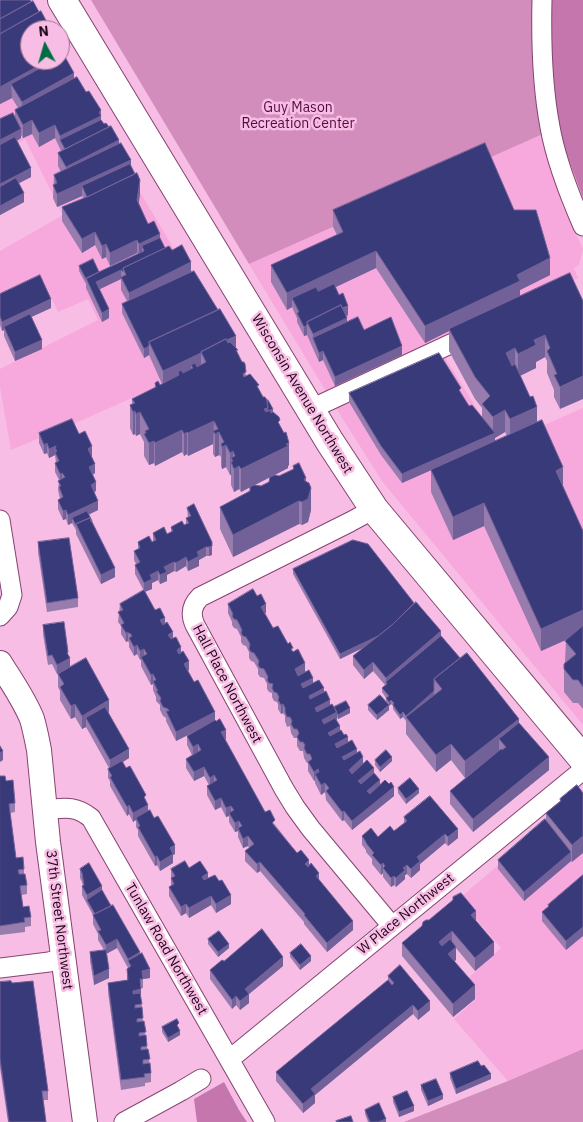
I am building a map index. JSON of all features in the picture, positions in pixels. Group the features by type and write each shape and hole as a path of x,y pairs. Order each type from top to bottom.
{"main road":[{"name":"Wisconsin Avenue Northwest","path":"62,0 311,410 374,509 583,759"}],"street":[{"path":"542,0 541,37 550,128 570,196 583,226"},
{"path":"311,410 490,326"},
{"name":"Hall Place Northwest","path":"374,509 200,597 193,607 192,619 295,807 392,926"},
{"path":"0,520 12,595 8,607 0,616"},
{"name":"37th Street Northwest","path":"0,663 25,704 31,718 39,750 45,810 86,1122"},
{"name":"W Place Northwest","path":"230,1059 583,770"},
{"name":"Tunlaw Road Northwest","path":"45,810 66,807 83,812 91,818 265,1122"},
{"path":"0,968 43,963 64,958"},
{"path":"124,1122 201,1079"}],"shaded area":[{"path":"0,0 20,20 20,70 67,70 236,352 11,450 0,387 0,369 98,320 88,299 58,312 43,280 0,299 0,251 63,215 25,139 0,153"},
{"path":"551,0 583,0 583,198 563,144 557,119 550,32"},
{"path":"543,134 562,205 583,249 579,265 574,268 578,278 327,393 249,264"},
{"path":"443,354 499,445 583,408 583,725 382,481 334,405"},
{"path":"575,798 583,807 583,1049 508,1081 454,1019 476,999 463,983 501,948 459,899"},
{"path":"224,1082 247,1122 197,1122 194,1099"}],"green space":[{"name":"Guy Mason Recreation Center","path":"91,0 535,0 543,134 249,264"},
{"path":"583,1049 583,1122 404,1122 508,1081"}],"building":[{"path":"1,0 30,0 31,2 0,19"},
{"path":"33,1 39,12 25,20 20,20 20,23 0,34 0,19"},
{"path":"41,11 46,20 25,20"},
{"path":"20,23 20,70 31,70 0,87 0,34"},
{"path":"70,66 74,73 22,102 11,84 37,70 70,70"},
{"path":"77,77 86,92 89,91 101,110 99,112 101,116 60,136 55,125 39,133 32,120 23,125 15,110"},
{"path":"13,113 21,129 0,140 0,119"},
{"path":"101,120 109,127 65,149 60,140"},
{"path":"111,126 119,140 66,167 58,153"},
{"path":"15,137 31,168 0,184 0,145"},
{"path":"121,143 131,160 57,194 53,185 57,183 54,175"},
{"path":"485,143 514,210 536,210 550,258 517,275 520,281 425,326 376,251 287,293 271,265 343,232 333,210"},
{"path":"130,164 135,174 87,197 82,186"},
{"path":"137,173 140,180 137,200 148,224 154,221 160,234 139,244 137,240 110,253 106,244 102,246 95,232 82,239 62,207"},
{"path":"16,178 24,193 0,206 0,187"},
{"path":"160,238 165,248 123,268 123,272 121,270 96,282 109,309 102,313 86,278 144,251 142,246"},
{"path":"182,245 191,262 129,293 121,277 126,275 123,268 169,246 172,250"},
{"path":"93,259 99,272 86,279 79,266"},
{"path":"194,271 218,310 149,342 149,346 144,349 122,304"},
{"path":"570,273 583,301 583,376 560,387 554,375 557,374 547,351 550,348 545,335 534,340 536,345 518,354 515,348 506,353 512,366 515,364 530,397 533,396 537,407 510,419 505,410 493,417 482,404 490,396 475,377 449,329"},
{"path":"40,275 51,299 2,322 0,316 0,294"},
{"path":"334,284 339,295 343,293 348,306 342,308 341,305 307,322 307,325 304,327 292,298 316,287 318,291"},
{"path":"341,305 347,318 313,334 307,322"},
{"path":"220,309 236,336 226,339 163,371 149,342"},
{"path":"30,314 42,340 15,352 4,327"},
{"path":"358,317 364,330 391,317 402,346 335,377 323,351 319,353 313,338"},
{"path":"226,339 228,343 230,342 238,350 236,350 245,364 246,372 243,374 244,377 250,374 259,385 257,386 263,397 267,400 268,408 264,409 266,412 270,410 271,413 273,412 279,417 280,420 278,422 284,433 286,432 289,443 286,444 288,446 241,469 239,466 234,469 231,462 233,461 231,458 235,456 233,451 230,453 226,445 222,447 221,444 224,442 219,432 215,434 213,431 218,429 214,421 188,433 184,434 182,430 155,443 154,441 149,443 144,434 149,429 140,412 136,414 135,411 133,412 130,405 135,403 132,399 156,387 155,383 158,381 160,385 179,375 178,372 181,370 183,373 193,368 191,365 195,363 197,367 206,362 201,352"},
{"path":"439,353 461,388 459,390 469,406 472,405 495,433 402,474 381,446 349,393"},
{"path":"267,401 273,409 268,411"},
{"path":"72,419 79,434 85,431 92,446 88,449 95,464 89,467 96,482 91,485 98,501 68,515 66,510 63,511 58,500 63,497 58,481 65,477 62,473 60,474 55,463 59,461 55,452 57,451 56,446 49,449 47,443 44,445 39,433"},
{"path":"542,420 563,467 556,471 583,531 583,610 541,629 484,503 453,517 431,470"},
{"path":"299,463 306,478 304,479 311,488 308,499 302,502 299,501 233,535 220,507 250,491 250,487 254,485 261,486 269,482 270,477 279,476 294,469 293,466"},
{"path":"194,504 212,542 212,546 197,552 199,556 188,562 186,557 164,567 167,572 160,575 158,571 150,575 152,579 144,583 135,565 140,562 134,551 140,548 138,542 149,536 152,542 156,540 153,533 164,527 167,534 173,531 171,527 182,521 184,525 189,523 186,518 191,516 187,508"},
{"path":"87,511 92,521 90,518 76,525 72,518"},
{"path":"90,518 115,568 101,575 76,524"},
{"path":"69,538 78,598 47,603 38,542"},
{"path":"353,540 368,544 414,603 378,636 340,654 293,569"},
{"path":"253,589 257,596 261,594 266,604 261,607 273,628 278,626 288,644 290,642 293,652 298,649 305,663 295,669 298,676 309,670 313,678 301,684 303,688 319,680 324,688 309,696 310,699 326,691 330,700 315,708 317,712 332,704 337,712 322,720 324,724 335,718 340,726 328,733 330,736 341,730 348,737 335,744 337,748 352,740 357,749 342,757 344,760 360,751 363,757 349,770 352,774 367,760 374,768 358,781 361,784 374,773 380,780 367,791 370,794 385,780 389,784 391,782 394,787 352,821 344,811 342,812 326,791 329,788 325,783 321,785 315,774 319,772 318,769 314,772 308,762 312,759 310,754 307,754 303,742 300,742 297,737 299,733 297,729 294,729 291,724 290,717 287,717 283,704 281,705 277,693 272,688 273,684 267,680 268,677 264,669 258,665 259,661 249,649 250,644 241,633 242,630 237,620 232,616 233,614 228,604"},
{"path":"144,590 155,610 160,608 165,618 160,620 163,625 167,622 173,632 168,635 171,639 176,637 181,647 177,650 179,654 183,651 189,661 184,664 194,682 198,680 215,712 176,732 166,711 169,711 163,707 160,701 161,698 156,691 158,691 153,681 156,680 141,657 147,654 144,649 140,651 137,645 134,647 129,638 132,636 128,632 126,633 121,625 124,623 118,612 123,610 120,604"},
{"path":"416,602 441,631 386,678 373,662 364,670 353,656 392,625"},
{"path":"64,622 67,653 70,658 57,665 52,655 48,656 43,625"},
{"path":"583,626 583,687 578,680 573,680 564,669 564,664 576,654 565,641"},
{"path":"441,636 460,658 434,679 434,691 406,716 403,712 400,715 393,705 394,703 391,700 389,702 386,698 389,696 382,688 387,684 386,682"},
{"path":"467,653 519,719 465,761 451,744 436,755 406,717 442,689 434,679"},
{"path":"86,658 109,700 82,716 75,704 71,706 60,687 64,684 58,674"},
{"path":"380,695 389,705 377,715 368,705"},
{"path":"346,701 350,708 338,715 334,707"},
{"path":"105,707 129,749 110,760 86,718"},
{"path":"220,719 226,730 221,732 265,812 270,810 275,820 272,823 297,853 301,850 309,860 305,864 308,867 311,863 319,873 316,876 353,921 327,943 305,914 260,862 257,864 245,851 254,844 248,836 243,839 238,828 242,826 239,821 235,823 229,813 234,810 231,806 226,808 221,798 215,801 207,786 217,780 214,775 210,778 204,767 194,772 186,759 201,750 198,744 193,747 187,736"},
{"path":"519,723 549,757 473,819 450,791 501,749 506,747 499,739"},
{"path":"386,750 392,757 380,767 375,760"},
{"path":"122,761 126,768 130,766 146,795 144,797 148,805 133,813 129,805 127,807 110,777 112,776 108,769"},
{"path":"0,776 5,776 6,781 13,780 15,803 9,804 16,858 23,857 24,869 18,870 19,874 25,874 27,885 20,886 23,907 29,906 31,917 24,918 25,922 0,926"},
{"path":"410,778 419,789 406,799 398,788"},
{"path":"577,785 583,793 583,836 572,845 546,813"},
{"path":"430,796 458,829 448,837 445,834 417,857 420,861 411,869 407,865 403,868 405,870 396,878 394,876 391,878 383,868 385,866 383,863 381,865 372,855 374,853 362,836 371,828 378,837 390,826 394,831 407,821 404,817"},
{"path":"150,810 154,818 158,816 175,845 170,848 173,854 160,862 157,856 155,857 138,827 140,826 136,818"},
{"path":"545,819 571,852 524,892 498,860"},
{"path":"185,861 189,868 200,861 208,873 202,877 204,880 215,875 219,881 222,880 231,895 216,904 211,896 189,908 186,904 181,907 169,887 174,884 171,878 175,876 171,869"},
{"path":"89,863 102,886 87,895 82,886 84,885 80,869"},
{"path":"583,875 583,927 566,941 542,912"},
{"path":"102,890 111,906 95,914 87,900"},
{"path":"461,893 476,911 471,915 494,942 475,958 452,931 439,942 442,946 450,939 456,947 448,954 475,985 453,1004 402,943 422,926 423,922 429,920 453,900 453,897"},
{"path":"113,905 140,952 128,959 117,939 106,945 98,931 101,930 93,915"},
{"path":"262,929 283,957 245,989 249,994 240,1001 236,996 232,1000 210,970 222,960 224,961"},
{"path":"219,931 229,944 218,952 208,939"},
{"path":"301,944 311,956 300,965 290,953"},
{"path":"106,950 109,969 94,976 90,952"},
{"path":"142,953 150,969 142,971 143,979 140,979 141,989 133,991 133,994 140,993 142,1004 135,1005 135,1008 142,1007 143,1018 137,1019 137,1022 144,1021 146,1032 139,1033 139,1036 146,1035 147,1046 141,1047 141,1050 148,1049 150,1059 143,1060 143,1064 150,1063 151,1073 144,1074 145,1077 121,1080 108,983 128,980 127,969 131,966 128,961"},
{"path":"400,965 430,1001 418,1011 413,1005 311,1089 315,1094 303,1104 276,1072 388,980 392,985 394,983 388,976"},
{"path":"11,981 12,983 33,981 48,1091 42,1091 46,1122 9,1122 0,1059 0,982"},
{"path":"177,1019 180,1031 168,1038 162,1027"},
{"path":"478,1061 491,1074 456,1089 450,1073"},
{"path":"436,1079 443,1095 428,1101 421,1085"},
{"path":"407,1091 414,1106 399,1112 393,1097"},
{"path":"379,1103 386,1119 370,1122 365,1110"},
{"path":"351,1116 353,1122 336,1121"}]}
